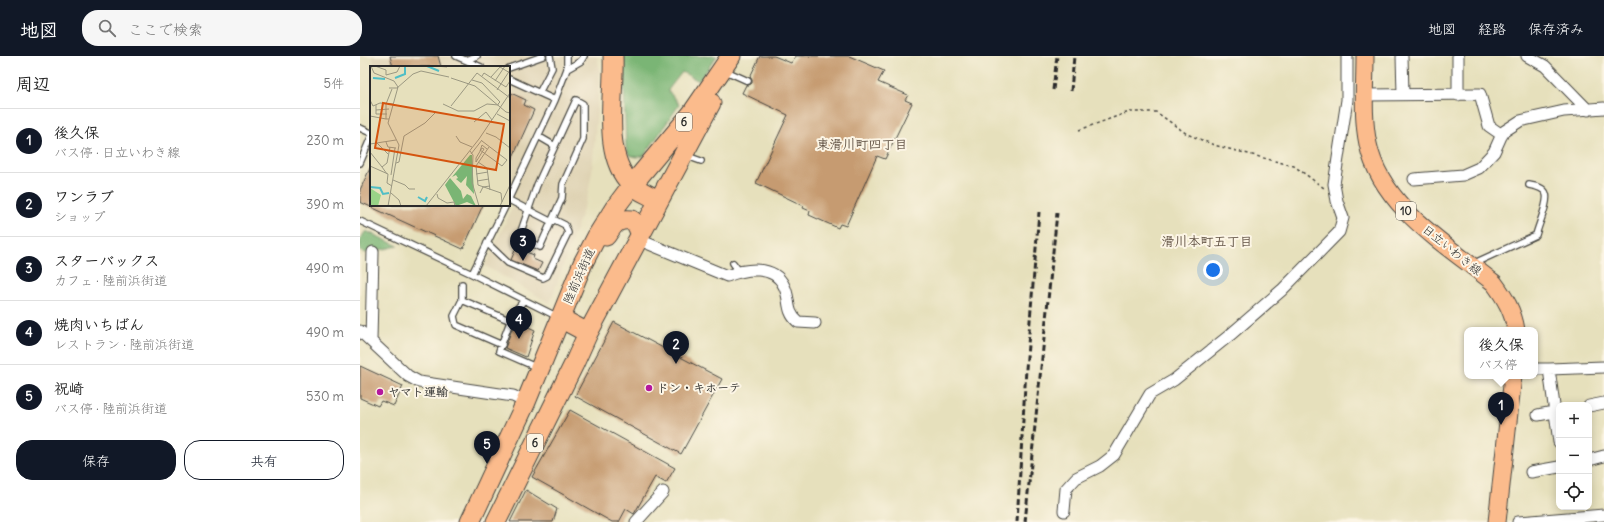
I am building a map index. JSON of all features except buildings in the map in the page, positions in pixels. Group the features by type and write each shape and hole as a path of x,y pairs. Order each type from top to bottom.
{"highway":[{"path":"612,56 613,142 619,165 632,185 658,200"},
{"name":"陸前浜街道","path":"470,522 526,402 583,263 597,236 614,209 632,185 692,113 732,61"},
{"name":"6","path":"496,522 588,333 732,61"},
{"path":"583,263 597,251 616,223 623,219 632,220 637,225 639,236"},
{"path":"560,318 588,333"},
{"path":"526,402 538,404 544,403 548,400 566,369 574,364"}],"main road":[{"name":"日立いわき線","path":"1365,56 1366,124 1368,144 1374,163 1382,179 1394,198 1414,220 1494,283 1504,296 1511,310 1515,327"},
{"path":"1497,522 1514,379"}],"street":[{"path":"1064,511 1066,489 1076,478 1100,466 1114,455 1150,394 1174,380 1282,290 1339,232 1343,218 1336,198 1334,184 1347,100 1347,56"},
{"path":"1402,56 1403,94"},
{"path":"1458,56 1458,95"},
{"path":"1527,56 1545,66 1588,110"},
{"path":"1366,95 1480,94 1489,126 1502,135"},
{"path":"1414,178 1463,175 1479,168 1494,152 1503,132 1520,121 1564,112 1604,108"},
{"path":"639,236 727,276 736,267 767,271 779,278 785,286 791,317 798,322 816,323"},
{"path":"371,341 374,252"},
{"path":"360,331 408,376 419,382 513,396 526,402"},
{"path":"1538,369 1604,367"},
{"path":"1549,369 1556,406"},
{"path":"1592,405 1604,403"},
{"path":"1538,415 1556,411"},
{"path":"1592,459 1604,456"},
{"path":"1531,472 1556,468"},
{"path":"636,522 663,492"},
{"path":"1518,522 1568,515 1604,515"}],"lane":[{"path":"456,56 479,66"},
{"path":"466,60 477,56"},
{"path":"510,68 543,56"},
{"path":"540,93 552,68 550,56"},
{"path":"510,197 555,100 567,69 567,56"},
{"path":"567,69 581,61 584,56"},
{"path":"732,61 748,81"},
{"path":"510,79 555,100"},
{"path":"576,100 583,104 583,139 563,184 562,198 540,247 519,237 537,185 555,146 576,100"},
{"path":"360,128 370,133"},
{"path":"538,136 555,146"},
{"path":"360,163 370,139"},
{"path":"683,154 701,161"},
{"path":"1474,268 1479,261 1536,235 1546,201 1546,194 1543,190 1529,185"},
{"path":"487,243 508,263 543,278 548,276 568,232 565,225 529,210 510,200"},
{"path":"472,274 506,206"},
{"path":"360,221 560,318"},
{"path":"462,284 462,300 454,316 456,325 502,345"},
{"path":"462,300 511,321"},
{"path":"524,300 513,314 499,351 540,368"}],"path":[{"path":"1079,130 1129,112 1156,112 1187,134 1214,145 1294,166 1336,198"}],"shaded area":[{"path":"372,56 597,56 600,71 592,172 587,198 550,303 485,266 516,200 510,197 510,66 375,66"}],"green space":[{"path":"623,56 717,56 699,81 682,72 668,90 679,105 644,156 637,157 629,155 626,148"},
{"path":"366,231 398,246 366,253 360,251 360,239"}],"railway":[{"path":"1053,90 1057,56"},
{"path":"1071,91 1074,56"},
{"path":"1017,522 1026,369 1039,212"},
{"path":"1025,522 1057,213"}],"place":[{"name":"スターバックス","path":"523,261"},
{"name":"焼肉いちばん","path":"519,339"},
{"name":"ワンラブ","path":"676,364"},
{"name":"ドン・キホーテ","path":"649,388"},
{"name":"ヤマト運輸","path":"380,392"},
{"name":"後久保","path":"1501,425"},
{"name":"祝崎","path":"487,464"}],"district":[{"name":"東滑川町四丁目","path":"862,144"},
{"name":"滑川本町五丁目","path":"1207,241"}]}
